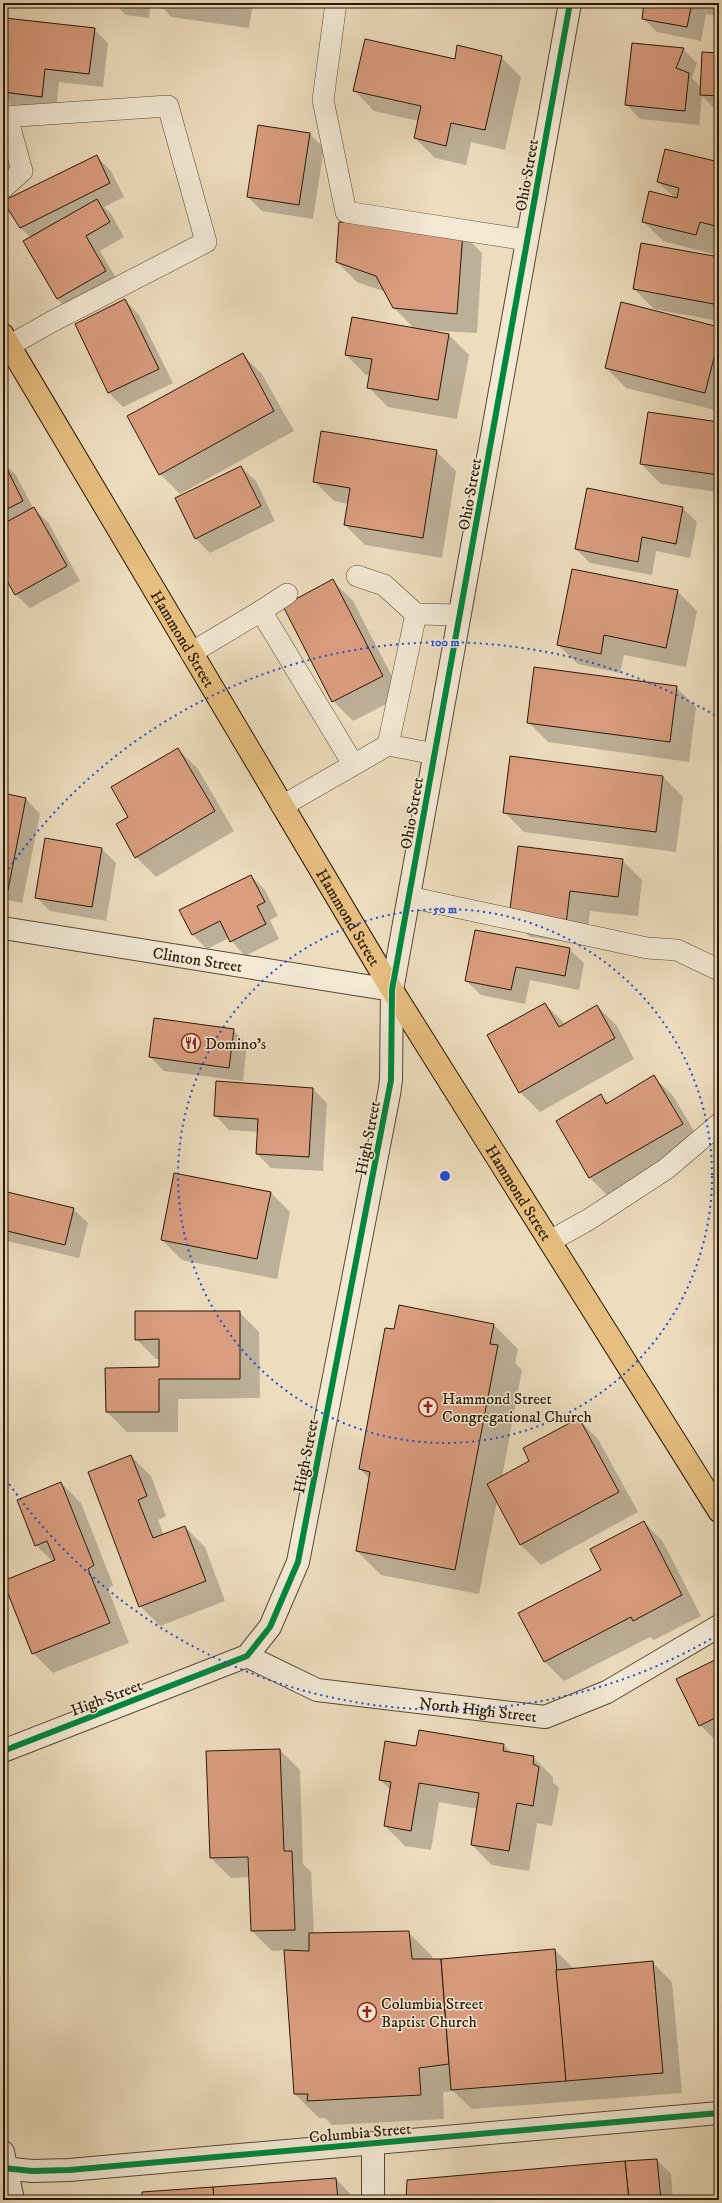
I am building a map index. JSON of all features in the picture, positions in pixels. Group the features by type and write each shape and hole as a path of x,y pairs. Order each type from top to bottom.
{"main road":[{"name":"Hammond Street","path":"6,341 392,990 719,1511"}],"street":[{"name":"Ohio Street","path":"392,990 570,3"},
{"name":"Clinton Street","path":"3,928 392,990"},
{"name":"High Street","path":"3,1751 247,1656 270,1627 298,1562 391,1080 392,990"},
{"name":"North High Street","path":"247,1656 317,1690 545,1717 607,1692 719,1626"},
{"name":"Columbia Street","path":"4,2162 32,2171 69,2170 719,2113"},
{"path":"373,2144 373,2200"},
{"path":"4,2162 13,2200"}],"lane":[{"path":"336,3 323,100 346,212 527,240"},
{"path":"3,188 22,171 5,117 168,106 206,242 51,322 6,341"},
{"path":"357,576 384,586 416,614 460,615"},
{"path":"191,653 287,594"},
{"path":"261,611 353,764"},
{"path":"388,745 416,614"},
{"path":"282,806 388,745 435,754"},
{"path":"409,897 647,948 677,950 719,970"},
{"path":"550,1241 588,1220 666,1169 719,1124"}],"building":[{"path":"644,3 692,3 687,27 642,19"},
{"path":"5,18 95,28 89,74 45,69 42,97 3,92 3,37"},
{"path":"365,39 455,59 457,45 502,56 485,130 451,123 446,146 414,138 421,106 353,91"},
{"path":"632,43 684,48 676,68 689,73 685,111 625,105"},
{"path":"702,52 719,53 719,96 700,95"},
{"path":"258,125 310,133 299,205 247,197"},
{"path":"665,149 719,162 719,227 700,222 696,235 642,222 649,191 677,198 679,188 657,182"},
{"path":"97,155 110,183 20,228 3,201"},
{"path":"97,199 110,222 86,236 106,271 57,299 23,241"},
{"path":"339,222 463,232 457,314 393,308 376,276 336,262"},
{"path":"641,243 719,257 719,305 633,289"},
{"path":"125,299 159,369 108,393 75,324"},
{"path":"621,302 719,327 719,338 705,393 605,368"},
{"path":"352,317 449,334 438,400 367,388 372,359 345,355"},
{"path":"243,353 274,411 159,475 127,416"},
{"path":"648,412 719,422 719,475 640,464"},
{"path":"321,431 437,450 423,538 344,525 350,488 313,482"},
{"path":"3,461 23,501 3,511"},
{"path":"241,466 261,506 195,539 175,498"},
{"path":"587,488 683,507 676,544 642,537 638,562 575,549"},
{"path":"34,507 67,566 15,595 3,574 3,524"},
{"path":"572,569 678,590 666,648 604,635 601,654 557,645"},
{"path":"333,579 383,676 332,702 283,606"},
{"path":"534,667 677,686 670,742 527,723"},
{"path":"178,748 215,811 135,858 116,824 128,817 111,787"},
{"path":"510,756 663,776 656,832 503,813"},
{"path":"3,793 26,798 8,890 3,889"},
{"path":"45,838 102,848 92,907 35,898"},
{"path":"518,846 623,859 618,897 570,891 566,924 509,917"},
{"path":"251,875 265,902 257,906 266,924 230,942 220,921 192,935 179,910"},
{"path":"475,930 570,948 565,976 516,967 511,990 465,981"},
{"path":"545,1003 559,1027 597,1005 615,1038 519,1093 487,1035"},
{"name":"Domino's","path":"154,1018 234,1029 229,1068 149,1057"},
{"path":"654,1075 683,1124 589,1178 556,1121 601,1094 606,1104"},
{"path":"216,1081 313,1088 309,1157 256,1154 258,1119 214,1116"},
{"path":"174,1173 271,1192 257,1259 161,1240"},
{"path":"3,1191 74,1208 65,1245 3,1230"},
{"name":"Hammond Street Congregational Church","path":"399,1305 494,1324 490,1344 498,1345 455,1570 356,1551 370,1472 359,1469 385,1328 394,1329"},
{"path":"135,1311 240,1311 240,1379 159,1379 159,1412 106,1412 105,1368 159,1367 159,1339 135,1340"},
{"path":"579,1418 619,1492 520,1545 487,1484 529,1461 523,1448"},
{"path":"131,1455 147,1496 138,1500 153,1538 185,1526 206,1581 139,1607 88,1472"},
{"path":"61,1482 94,1565 88,1569 110,1623 32,1654 3,1581 55,1560 47,1541 35,1546 17,1500"},
{"path":"644,1521 682,1595 633,1621 631,1617 544,1662 518,1613 601,1570 590,1549"},
{"path":"719,1658 719,1725 715,1718 699,1726 676,1679"},
{"path":"419,1730 504,1744 503,1751 534,1756 533,1764 539,1767 533,1806 517,1803 509,1851 471,1845 479,1793 419,1783 411,1831 384,1826 391,1782 379,1780 385,1741 416,1746"},
{"path":"280,1749 284,1851 292,1851 295,1930 251,1931 248,1857 210,1858 206,1751"},
{"name":"Columbia Street Baptist Church","path":"409,1931 412,1959 441,1959 449,2064 419,2068 421,2095 307,2101 308,2094 294,2094 284,1950 309,1951 309,1933"},
{"path":"555,1949 566,2081 451,2090 441,1959"},
{"path":"653,1961 663,2073 566,2081 556,1970"},
{"path":"657,2159 661,2200 629,2200 625,2161"},
{"path":"625,2161 629,2200 406,2200 407,2180"},
{"path":"336,2178 338,2200 214,2200 213,2187"},
{"path":"213,2187 214,2200 142,2200 142,2192"}],"cycle path":[{"path":"3,1751 247,1656 270,1627 298,1562 391,1080 392,990 570,3"},
{"path":"3,2168 32,2171 69,2170 719,2113"}],"place":[{"name":"Domino's","path":"191,1043"},
{"name":"Hammond Street Congregational Church","path":"428,1407"},
{"name":"Columbia Street Baptist Church","path":"367,2012"}]}
